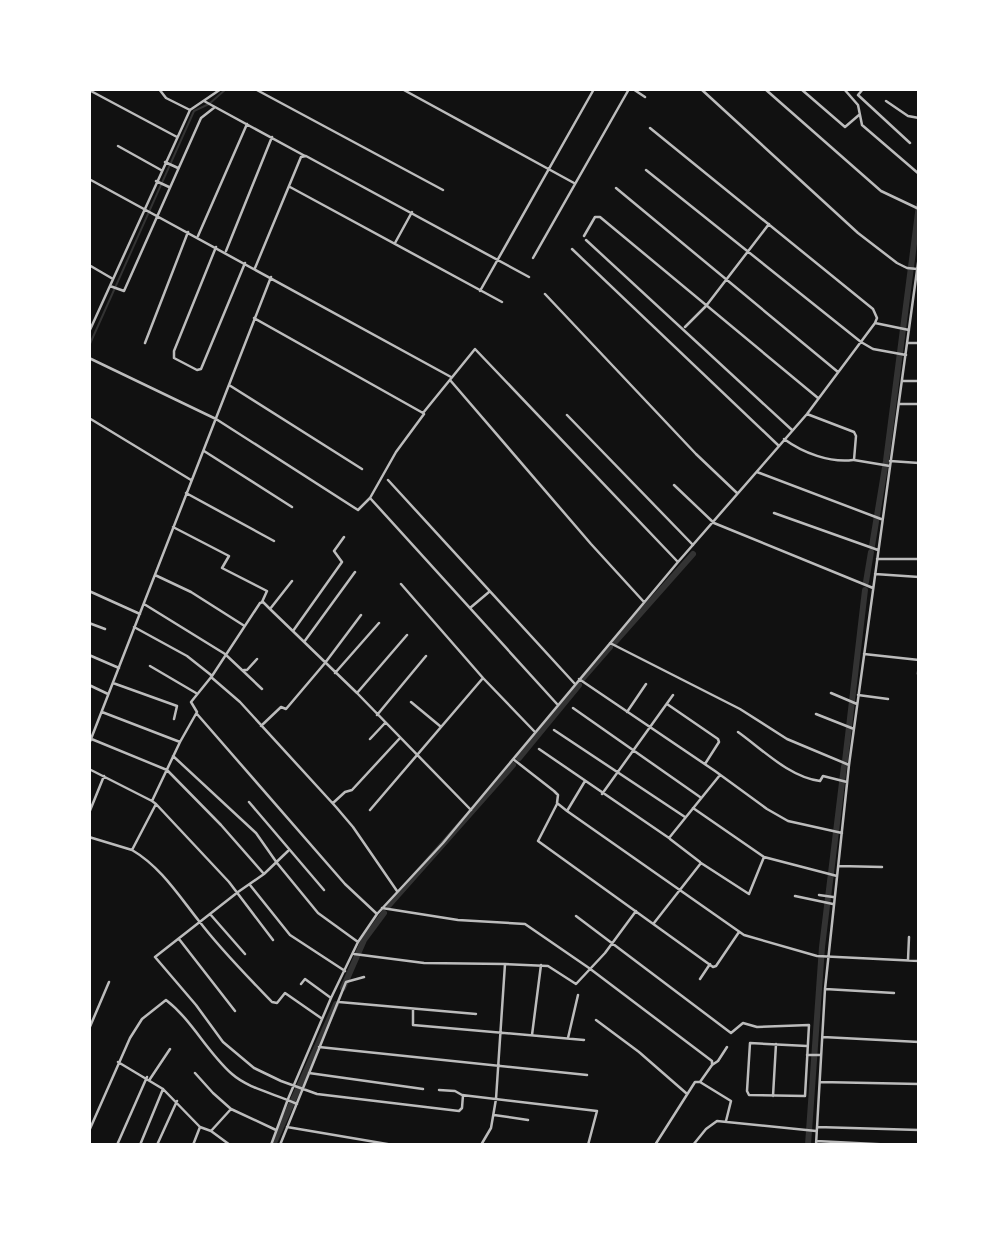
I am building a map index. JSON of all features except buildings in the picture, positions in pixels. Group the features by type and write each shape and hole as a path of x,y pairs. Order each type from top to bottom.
{"street":[{"path":"159,89 166,98 190,110"},
{"path":"89,332 190,110 220,89"},
{"path":"255,89 443,190"},
{"path":"402,89 574,183"},
{"path":"480,291 594,89"},
{"path":"533,258 574,183 631,89 645,97"},
{"path":"701,89 858,233 907,268 916,269"},
{"path":"765,89 881,191 917,209"},
{"path":"801,89 845,127 859,115"},
{"path":"844,89 858,104 862,125 918,173"},
{"path":"863,89 858,95 910,143"},
{"path":"89,90 177,137"},
{"path":"204,101 529,276"},
{"path":"886,101 908,116 919,118"},
{"path":"111,286 123,292 125,289 176,167 201,118 215,107"},
{"path":"198,237 247,124"},
{"path":"271,1145 331,998 358,942 382,908 471,810 557,704 807,414 877,318 873,309 650,128"},
{"path":"226,252 272,137"},
{"path":"118,146 162,170"},
{"path":"255,268 301,157 306,156"},
{"path":"167,162 176,167"},
{"path":"646,170 861,342 873,349 906,355"},
{"path":"89,179 255,268 451,379 591,544 644,602"},
{"path":"158,182 167,186"},
{"path":"289,186 502,302"},
{"path":"616,188 838,372"},
{"path":"394,244 412,212"},
{"path":"584,236 595,217 600,217 818,398"},
{"path":"684,328 706,306 769,225"},
{"path":"145,343 188,232"},
{"path":"586,240 792,430"},
{"path":"216,247 174,351 174,358 201,369 245,263"},
{"path":"572,249 779,446"},
{"path":"895,1145 816,1143 816,1130 827,957 855,703 919,256"},
{"path":"89,265 113,279"},
{"path":"89,744 271,277"},
{"path":"545,294 687,445 738,494"},
{"path":"912,310 919,310"},
{"path":"254,318 425,413"},
{"path":"875,323 908,330"},
{"path":"908,343 919,343"},
{"path":"89,358 216,419 360,510 370,498 396,452 475,349 678,562"},
{"path":"902,381 919,381"},
{"path":"229,385 362,469"},
{"path":"899,404 919,404"},
{"path":"807,414 854,432 854,460"},
{"path":"567,415 693,545"},
{"path":"89,418 191,481"},
{"path":"784,439 795,448 844,461 919,463"},
{"path":"204,451 292,507"},
{"path":"757,472 881,519"},
{"path":"388,480 575,684"},
{"path":"674,485 714,523 873,588"},
{"path":"186,494 274,541"},
{"path":"370,498 557,704"},
{"path":"774,513 878,550"},
{"path":"132,850 173,756 196,714 197,710 191,703 212,677 267,591 222,568 229,556 173,527"},
{"path":"293,631 342,562 334,551 344,537"},
{"path":"877,559 919,559"},
{"path":"304,642 355,572"},
{"path":"875,574 919,577"},
{"path":"155,575 191,592 244,626"},
{"path":"270,608 292,581"},
{"path":"401,584 483,678 535,732"},
{"path":"89,591 140,614"},
{"path":"470,608 489,592"},
{"path":"261,602 356,693 471,810"},
{"path":"144,604 225,654 262,688"},
{"path":"261,726 281,707 286,709 361,615"},
{"path":"89,623 105,629"},
{"path":"335,673 379,623"},
{"path":"134,628 187,656 232,694 353,827 397,892"},
{"path":"356,693 407,635"},
{"path":"610,643 740,709 787,739 849,765"},
{"path":"863,654 919,660 918,674"},
{"path":"89,655 119,668"},
{"path":"377,715 426,656"},
{"path":"244,670 257,659"},
{"path":"150,666 197,694"},
{"path":"370,810 483,678"},
{"path":"579,679 767,809 788,821 841,833"},
{"path":"113,682 177,706 174,719"},
{"path":"626,712 646,684"},
{"path":"89,685 109,694"},
{"path":"831,693 855,703"},
{"path":"602,794 673,695"},
{"path":"858,695 888,699"},
{"path":"411,702 441,727"},
{"path":"667,704 718,738 719,742 704,765"},
{"path":"573,708 700,797"},
{"path":"102,712 180,742"},
{"path":"196,714 345,884 377,915"},
{"path":"816,715 854,729"},
{"path":"370,739 385,723"},
{"path":"554,730 685,817"},
{"path":"738,732 791,770 812,780 820,780 823,776 847,782"},
{"path":"90,738 167,770 264,874"},
{"path":"332,803 345,792 352,790 400,738"},
{"path":"540,749 749,894 764,858"},
{"path":"173,756 256,833 276,863 318,913 358,942"},
{"path":"513,759 558,795 557,803 538,841 710,964 716,966 739,932"},
{"path":"89,769 154,803 238,892 273,940"},
{"path":"670,839 700,797 720,775"},
{"path":"89,813 104,776"},
{"path":"567,811 585,781"},
{"path":"249,802 288,851 324,890"},
{"path":"557,803 739,932 759,941 817,956 919,961"},
{"path":"693,808 764,858 835,876"},
{"path":"89,837 132,850 157,869 200,923 272,1002 277,1003 285,993 322,1018"},
{"path":"288,851 264,874 155,957 226,1045 250,1066 317,1094 459,1111 462,1108 463,1095"},
{"path":"654,923 701,863"},
{"path":"839,866 882,867"},
{"path":"249,884 290,935 345,971"},
{"path":"819,895 833,897"},
{"path":"795,896 834,904"},
{"path":"382,908 458,920 521,923 589,968 697,1049 712,1061 712,1065"},
{"path":"353,954 424,963 541,965 552,968 576,984 613,943 636,911"},
{"path":"210,914 245,954"},
{"path":"576,916 732,1033 743,1023 757,1027 810,1027 806,1094 773,1096 747,1093 749,1046 752,1042 807,1046"},
{"path":"908,960 909,937"},
{"path":"179,939 235,1011"},
{"path":"481,1145 491,1128 494,1115 500,1064 505,964"},
{"path":"700,979 710,964"},
{"path":"532,1035 541,965"},
{"path":"342,977 346,982"},
{"path":"346,982 364,977"},
{"path":"301,984 305,979 331,998"},
{"path":"89,1029 109,982"},
{"path":"281,1145 301,1088 346,982"},
{"path":"825,989 894,993"},
{"path":"568,1038 578,995"},
{"path":"89,1131 91,1120 130,1038 142,1019 166,1000 232,1073 248,1084 296,1103"},
{"path":"339,1002 476,1014"},
{"path":"413,1009 413,1025 584,1040"},
{"path":"596,1020 639,1052 686,1093"},
{"path":"823,1038 919,1042"},
{"path":"314,1039 320,1045 587,1075"},
{"path":"773,1096 776,1044"},
{"path":"655,1145 692,1084 700,1082 727,1046"},
{"path":"117,1145 149,1078 170,1049"},
{"path":"808,1055 821,1055"},
{"path":"118,1062 163,1088 200,1127 211,1131 230,1145"},
{"path":"195,1073 231,1108 276,1130"},
{"path":"309,1073 423,1089"},
{"path":"700,1082 731,1101 726,1121"},
{"path":"820,1082 919,1084"},
{"path":"140,1145 163,1088"},
{"path":"439,1090 597,1111 587,1145"},
{"path":"157,1145 177,1101"},
{"path":"211,1131 231,1108"},
{"path":"494,1115 528,1119"},
{"path":"693,1145 713,1123 726,1121 807,1131 919,1130"},
{"path":"193,1145 200,1127"},
{"path":"287,1127 393,1145"}],"waterway":[{"path":"89,346 194,111 209,104 226,89"},
{"path":"872,546 886,461 919,205"},
{"path":"866,582 871,552"},
{"path":"615,642 693,554"},
{"path":"845,761 865,590"},
{"path":"583,678 610,647"},
{"path":"519,758 579,685"},
{"path":"389,905 513,765"},
{"path":"808,1145 822,947 844,766"},
{"path":"343,988 364,940 384,913"},
{"path":"273,1145 336,1004"}]}
